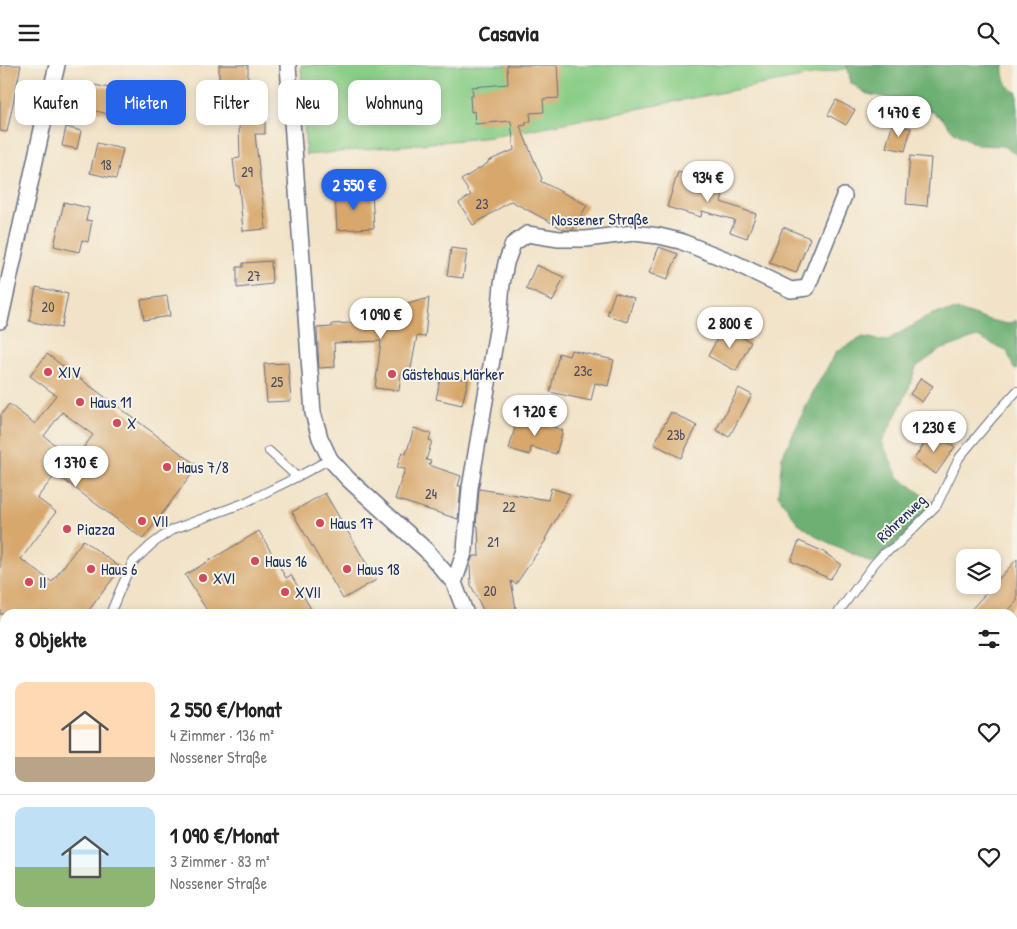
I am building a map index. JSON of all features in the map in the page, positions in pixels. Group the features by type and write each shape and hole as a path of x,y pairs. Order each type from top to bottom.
{"street":[{"path":"0,321 57,65"},
{"path":"288,65 313,413 320,438 330,459 348,479 426,551 454,583 464,609"},
{"name":"Nossener Straße","path":"454,583 465,550 470,488 499,319 502,284 506,263 513,244 527,234 559,239 586,239 634,233 658,236 680,241 698,248 791,290 806,288 844,196"}],"lane":[{"name":"Röhrenweg","path":"841,609 874,564 897,545 937,505 960,458 1017,391"},
{"path":"269,451 297,477"},
{"path":"112,609 132,563 163,535 174,529 244,503 330,459"}],"green space":[{"path":"301,65 847,65 848,68 492,137 306,155 304,125 338,125 338,80 302,80"},
{"path":"847,65 1004,65 1006,81 1017,93 1017,155 1003,146 977,145 954,132 941,117 916,103 867,94 851,83"},
{"path":"959,310 985,319 1008,324 1017,320 1017,369 1014,369 1007,351 977,337 940,350 916,367 907,393 882,442 898,477 937,505 874,564 819,538 797,522 778,495 782,457 814,390 837,351 863,337 886,341 932,314"}],"building":[{"path":"0,65 21,65 18,80 15,80 15,94 7,132 0,131"},
{"path":"219,65 248,65 248,80 219,80"},
{"path":"507,65 557,65 559,98 543,99 544,112 530,113 531,121 526,122 526,125 520,126 542,179 540,181 587,205 573,230 565,230 511,201 473,225 459,203 471,195 461,180 488,163 488,161 514,150 511,121 475,124 474,111 471,112 470,96 473,96 472,87 508,84"},
{"path":"96,85 106,87 106,114 96,111"},
{"path":"836,100 855,110 846,125 828,115"},
{"path":"239,125 265,125 265,134 255,134 266,229 243,231 239,186 236,186 233,159 240,158"},
{"path":"892,125 911,128 905,151 886,147"},
{"path":"66,127 81,131 77,149 62,146"},
{"path":"97,143 123,149 116,179 90,173"},
{"path":"910,156 931,158 927,206 906,204"},
{"path":"678,172 702,179 701,183 724,190 721,202 756,214 747,238 730,232 735,220 702,211 701,217 667,207"},
{"path":"372,191 374,228 337,230 335,193"},
{"path":"64,202 89,208 86,220 92,221 88,242 82,240 79,252 54,246"},
{"path":"783,227 810,238 796,273 769,263"},
{"path":"659,247 678,254 667,280 649,273"},
{"path":"451,248 467,250 463,278 447,276"},
{"path":"271,261 272,284 237,288 237,267 243,267 243,263"},
{"path":"536,265 564,277 553,301 526,289"},
{"path":"36,287 68,294 61,328 29,321"},
{"path":"615,292 634,298 627,322 607,315"},
{"path":"167,296 170,316 144,320 141,300"},
{"path":"429,298 425,337 417,336 410,374 401,373 399,391 375,388 381,341 334,343 335,367 319,368 317,328 332,327 332,324 368,322 368,315"},
{"path":"723,328 751,342 736,371 708,356"},
{"path":"571,350 614,360 608,386 595,383 591,401 550,392 559,353 569,356"},
{"path":"47,354 198,466 143,539 56,474 37,498 56,512 21,559 52,582 83,540 121,568 90,609 0,609 0,416 9,404 35,424 56,395 30,376","holes":["62,412 93,435 74,460 44,436"]},
{"path":"288,363 291,401 267,402 264,364"},
{"path":"441,375 468,380 462,405 436,399"},
{"path":"921,378 933,386 922,402 910,394"},
{"path":"739,388 752,395 729,437 716,430"},
{"path":"671,412 697,426 681,458 654,444"},
{"path":"518,417 563,430 556,454 531,447 530,455 509,449"},
{"path":"414,428 431,434 429,440 432,441 426,460 431,461 429,465 461,476 458,486 461,486 458,519 395,499 405,469 397,468 402,452 406,454"},
{"path":"932,432 955,447 936,474 914,459"},
{"path":"551,488 570,494 546,540 516,584 511,581 516,609 483,609 471,585 470,564 473,556 479,556 478,526 476,525 479,489 548,500"},
{"path":"325,493 376,580 343,599 292,512"},
{"path":"259,531 286,578 291,575 311,609 206,609 185,575"},
{"path":"799,541 822,551 841,564 830,579 791,561"},
{"path":"1017,559 1017,601 1010,609 972,609 985,594 1001,594 1001,577"}],"place":[{"name":"XIV","path":"48,372"},
{"name":"Gästehaus Märker","path":"392,374"},
{"name":"Haus 11","path":"80,402"},
{"name":"X","path":"117,423"},
{"name":"Haus 7/8","path":"167,467"},
{"name":"VII","path":"142,521"},
{"name":"Haus 17","path":"320,523"},
{"name":"Piazza","path":"67,529"},
{"name":"Haus 16","path":"255,561"},
{"name":"Haus 6","path":"91,569"},
{"name":"Haus 18","path":"347,569"},
{"name":"XVI","path":"203,578"},
{"name":"II","path":"29,582"},
{"name":"XVII","path":"285,592"}]}
